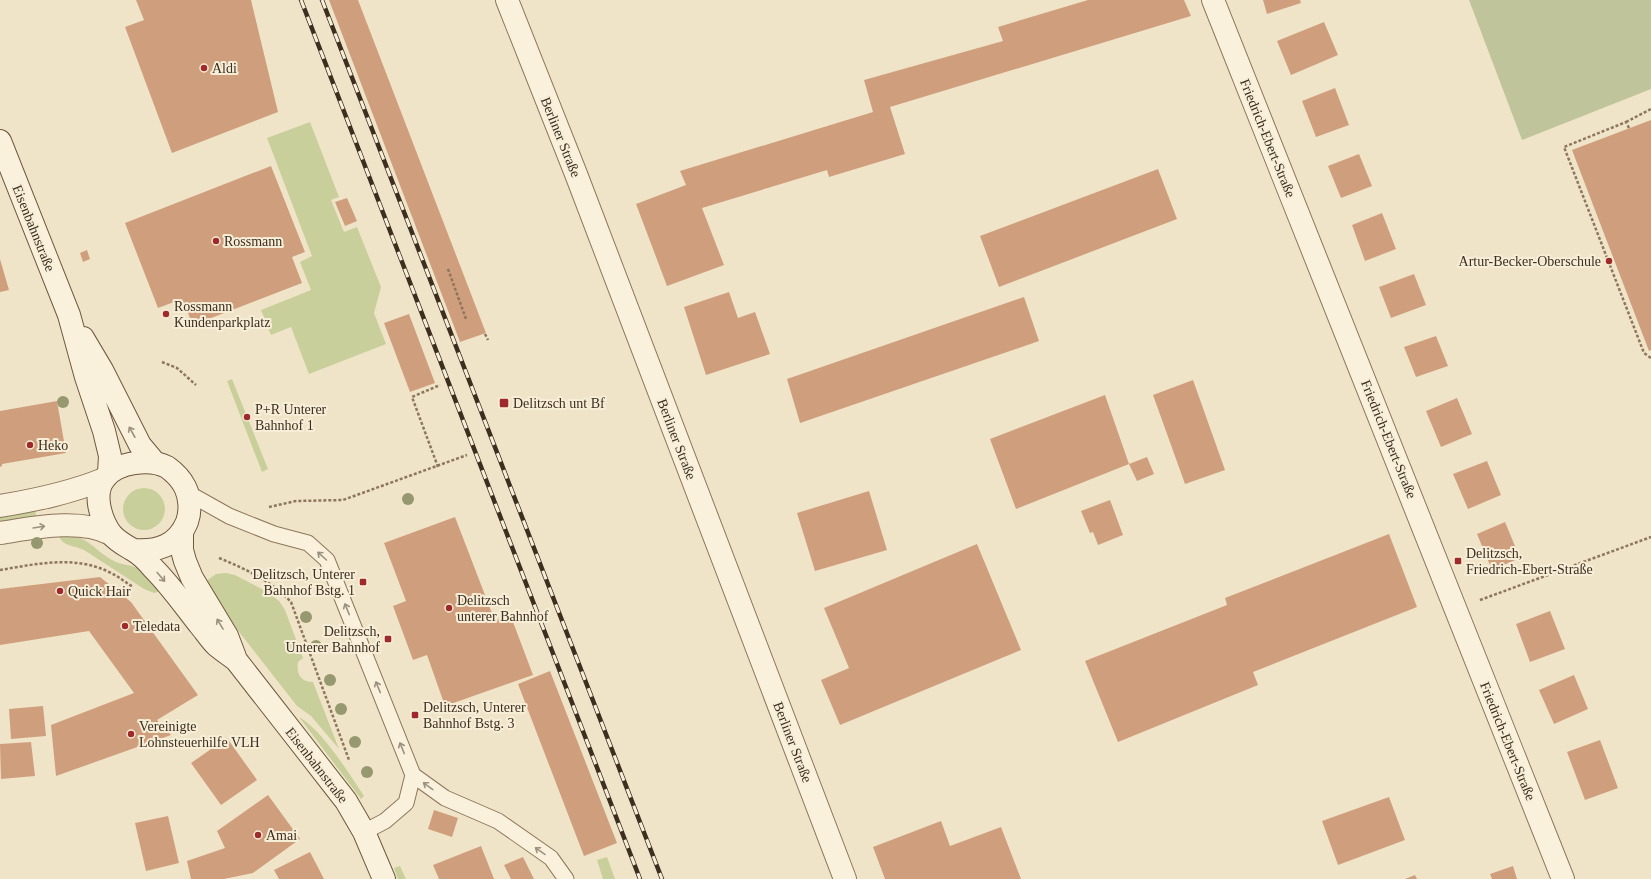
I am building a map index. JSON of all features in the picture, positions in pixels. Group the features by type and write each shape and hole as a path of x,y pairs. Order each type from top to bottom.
{"street":[{"name":"Berliner Straße","path":"507,0 579,181 845,879"},
{"name":"Friedrich-Ebert-Straße","path":"1213,0 1563,879"},
{"name":"Eisenbahnstraße","path":"0,141 69,315 86,377 104,431 110,456 107,476 99,492 100,507 104,520 111,534 120,543 133,550 153,567 216,644 236,660 346,801 364,832 384,879"},
{"name":"Eisenbahnstraße","path":"69,315 102,370 140,445 155,463"},
{"name":"Eisenbahnstraße","path":"107,476 123,466 138,463 155,463 166,467 176,475 188,493 190,506 188,520 182,532 174,542 163,548 149,551 133,550"},
{"path":"0,506 42,500 70,492 107,476"},
{"path":"0,533 46,526 92,526 111,534"},
{"name":"Eisenbahnstraße","path":"182,532 182,550 192,578 227,636 236,660"}],"lane":[{"path":"188,493 229,516 274,534 308,543 327,560 413,775 445,798 498,821 551,858 566,879"},
{"path":"364,832 385,821 406,804 413,775"}],"path":[{"path":"1651,109 1626,122 1564,147 1644,353 1651,358"},
{"path":"1626,122 1629,128"},
{"path":"448,269 466,320"},
{"path":"485,334 488,340"},
{"path":"162,362 177,368 196,385"},
{"path":"438,467 412,397 440,385"},
{"path":"266,508 296,501 343,500 438,467 467,455"},
{"path":"1455,609 1651,537"},
{"path":"219,558 241,567 278,588 291,602 350,762"},
{"path":"0,570 51,562 69,562 89,565 109,572 135,588"}],"green space":[{"path":"1469,0 1651,0 1651,89 1522,140"},
{"path":"310,122 339,197 331,200 344,232 357,227 381,287 374,313 386,344 309,374 291,327 271,335 261,310 311,290 300,262 312,256 267,138"},
{"path":"232,379 268,469 262,472 227,381"},
{"path":"140,488 148,488 156,491 162,497 165,509 162,521 156,527 148,530 140,530 132,527 126,521 123,513 123,505 126,497 132,491"},
{"path":"35,510 37,520 0,526 0,516"},
{"path":"58,534 78,537 85,540 116,562 139,569 161,591 154,593 144,589 84,550 65,543"},
{"path":"226,573 235,575 269,593 279,601 285,610 303,658 298,662 299,674 305,681 313,682 339,749 311,716 297,706 236,628 205,582 216,574"},
{"path":"299,717 308,723 326,742 364,796 361,799"},
{"path":"607,857 615,879 603,879 597,860"},
{"path":"400,866 406,879 398,879 394,868"}],"building":[{"name":"Aldi","path":"136,0 251,0 278,112 172,153 125,27 144,20"},
{"path":"329,0 358,0 486,333 460,342"},
{"path":"1088,0 1184,0 1191,16 890,107 905,154 829,177 827,170 702,208 724,265 667,286 636,204 686,185 680,171 873,112 864,80 1003,41 998,27"},
{"path":"1263,0 1300,0 1301,3 1267,14"},
{"path":"1324,22 1338,55 1291,75 1277,41"},
{"path":"1335,88 1349,125 1316,137 1302,101"},
{"path":"1651,120 1651,350 1649,351 1572,150"},
{"path":"1359,154 1372,186 1341,198 1328,166"},
{"name":"Rossmann","path":"271,166 305,252 292,257 302,283 193,325 182,299 158,308 125,223"},
{"path":"1158,169 1177,219 999,287 980,236"},
{"path":"347,198 357,221 345,226 335,202"},
{"path":"1382,213 1396,249 1365,261 1352,225"},
{"path":"87,250 90,259 83,262 80,253"},
{"path":"0,259 9,290 0,292"},
{"path":"1414,274 1426,305 1391,318 1379,287"},
{"path":"729,292 738,318 755,312 770,354 706,375 684,307"},
{"path":"1024,297 1039,341 800,423 787,379"},
{"path":"409,314 435,383 410,392 384,323"},
{"path":"1436,336 1448,366 1416,377 1404,347"},
{"path":"1193,380 1225,470 1185,484 1153,395"},
{"path":"1105,395 1129,464 1016,509 990,439"},
{"path":"1457,398 1472,434 1441,447 1426,411"},
{"path":"57,401 66,453 2,464 0,467 0,411"},
{"path":"1147,457 1154,474 1137,481 1129,464"},
{"path":"1487,461 1501,495 1468,509 1453,474"},
{"path":"869,491 887,550 815,571 797,513"},
{"path":"1110,500 1123,535 1098,545 1093,532 1090,533 1081,511"},
{"name":"Delitzsch unterer Bahnhof","path":"455,517 495,621 510,614 533,675 445,706 427,655 413,660 393,606 406,601 384,543"},
{"path":"1505,522 1520,558 1492,570 1477,534"},
{"path":"1389,534 1417,607 1253,672 1258,685 1118,742 1085,661 1227,605 1225,598"},
{"path":"977,544 1021,650 840,725 821,680 849,668 824,608"},
{"path":"100,577 131,602 198,695 157,720 171,735 56,776 51,725 134,693 89,631 0,645 0,589"},
{"path":"1550,611 1565,649 1530,662 1516,624"},
{"path":"550,671 617,843 584,856 518,684"},
{"path":"1574,675 1588,709 1554,724 1539,690"},
{"path":"43,706 46,736 11,739 9,709"},
{"path":"227,738 257,780 221,805 191,763"},
{"path":"1600,740 1618,788 1585,800 1567,752"},
{"path":"31,742 35,776 1,779 0,744"},
{"name":"Amai","path":"268,795 300,839 253,873 224,879 191,879 187,861 225,848 217,831"},
{"path":"1389,797 1405,840 1338,865 1322,821"},
{"path":"434,810 458,818 452,837 428,829"},
{"path":"168,816 179,863 146,871 135,823"},
{"path":"941,821 950,846 1001,827 1021,879 885,879 873,847"},
{"path":"481,846 494,879 439,879 433,865"},
{"path":"310,852 324,879 279,879 274,870"},
{"path":"523,857 534,879 511,879 504,865"},
{"path":"1513,866 1517,879 1492,879 1490,874"},
{"path":"1415,875 1417,879 1405,879"}],"railway":[{"path":"301,0 640,879"},
{"path":"322,0 662,879"}],"place":[{"name":"Aldi","path":"204,68"},
{"name":"Rossmann","path":"216,241"},
{"name":"Artur-Becker-Oberschule","path":"1609,261"},
{"name":"Rossmann Kundenparkplatz","path":"166,314"},
{"name":"Delitzsch unt Bf","path":"504,403"},
{"name":"P+R Unterer Bahnhof 1","path":"247,417"},
{"name":"Heko","path":"30,445"},
{"name":"Delitzsch, Friedrich-Ebert-Straße","path":"1458,561"},
{"name":"Delitzsch, Unterer Bahnhof Bstg. 1","path":"363,582"},
{"name":"Quick Hair","path":"60,591"},
{"name":"Delitzsch unterer Bahnhof","path":"449,608"},
{"name":"Teledata","path":"125,626"},
{"name":"Delitzsch, Unterer Bahnhof","path":"388,639"},
{"name":"Delitzsch, Unterer Bahnhof Bstg. 3","path":"415,715"},
{"name":"Vereinigte Lohnsteuerhilfe VLH","path":"131,734"},
{"name":"Amai","path":"258,835"}]}
